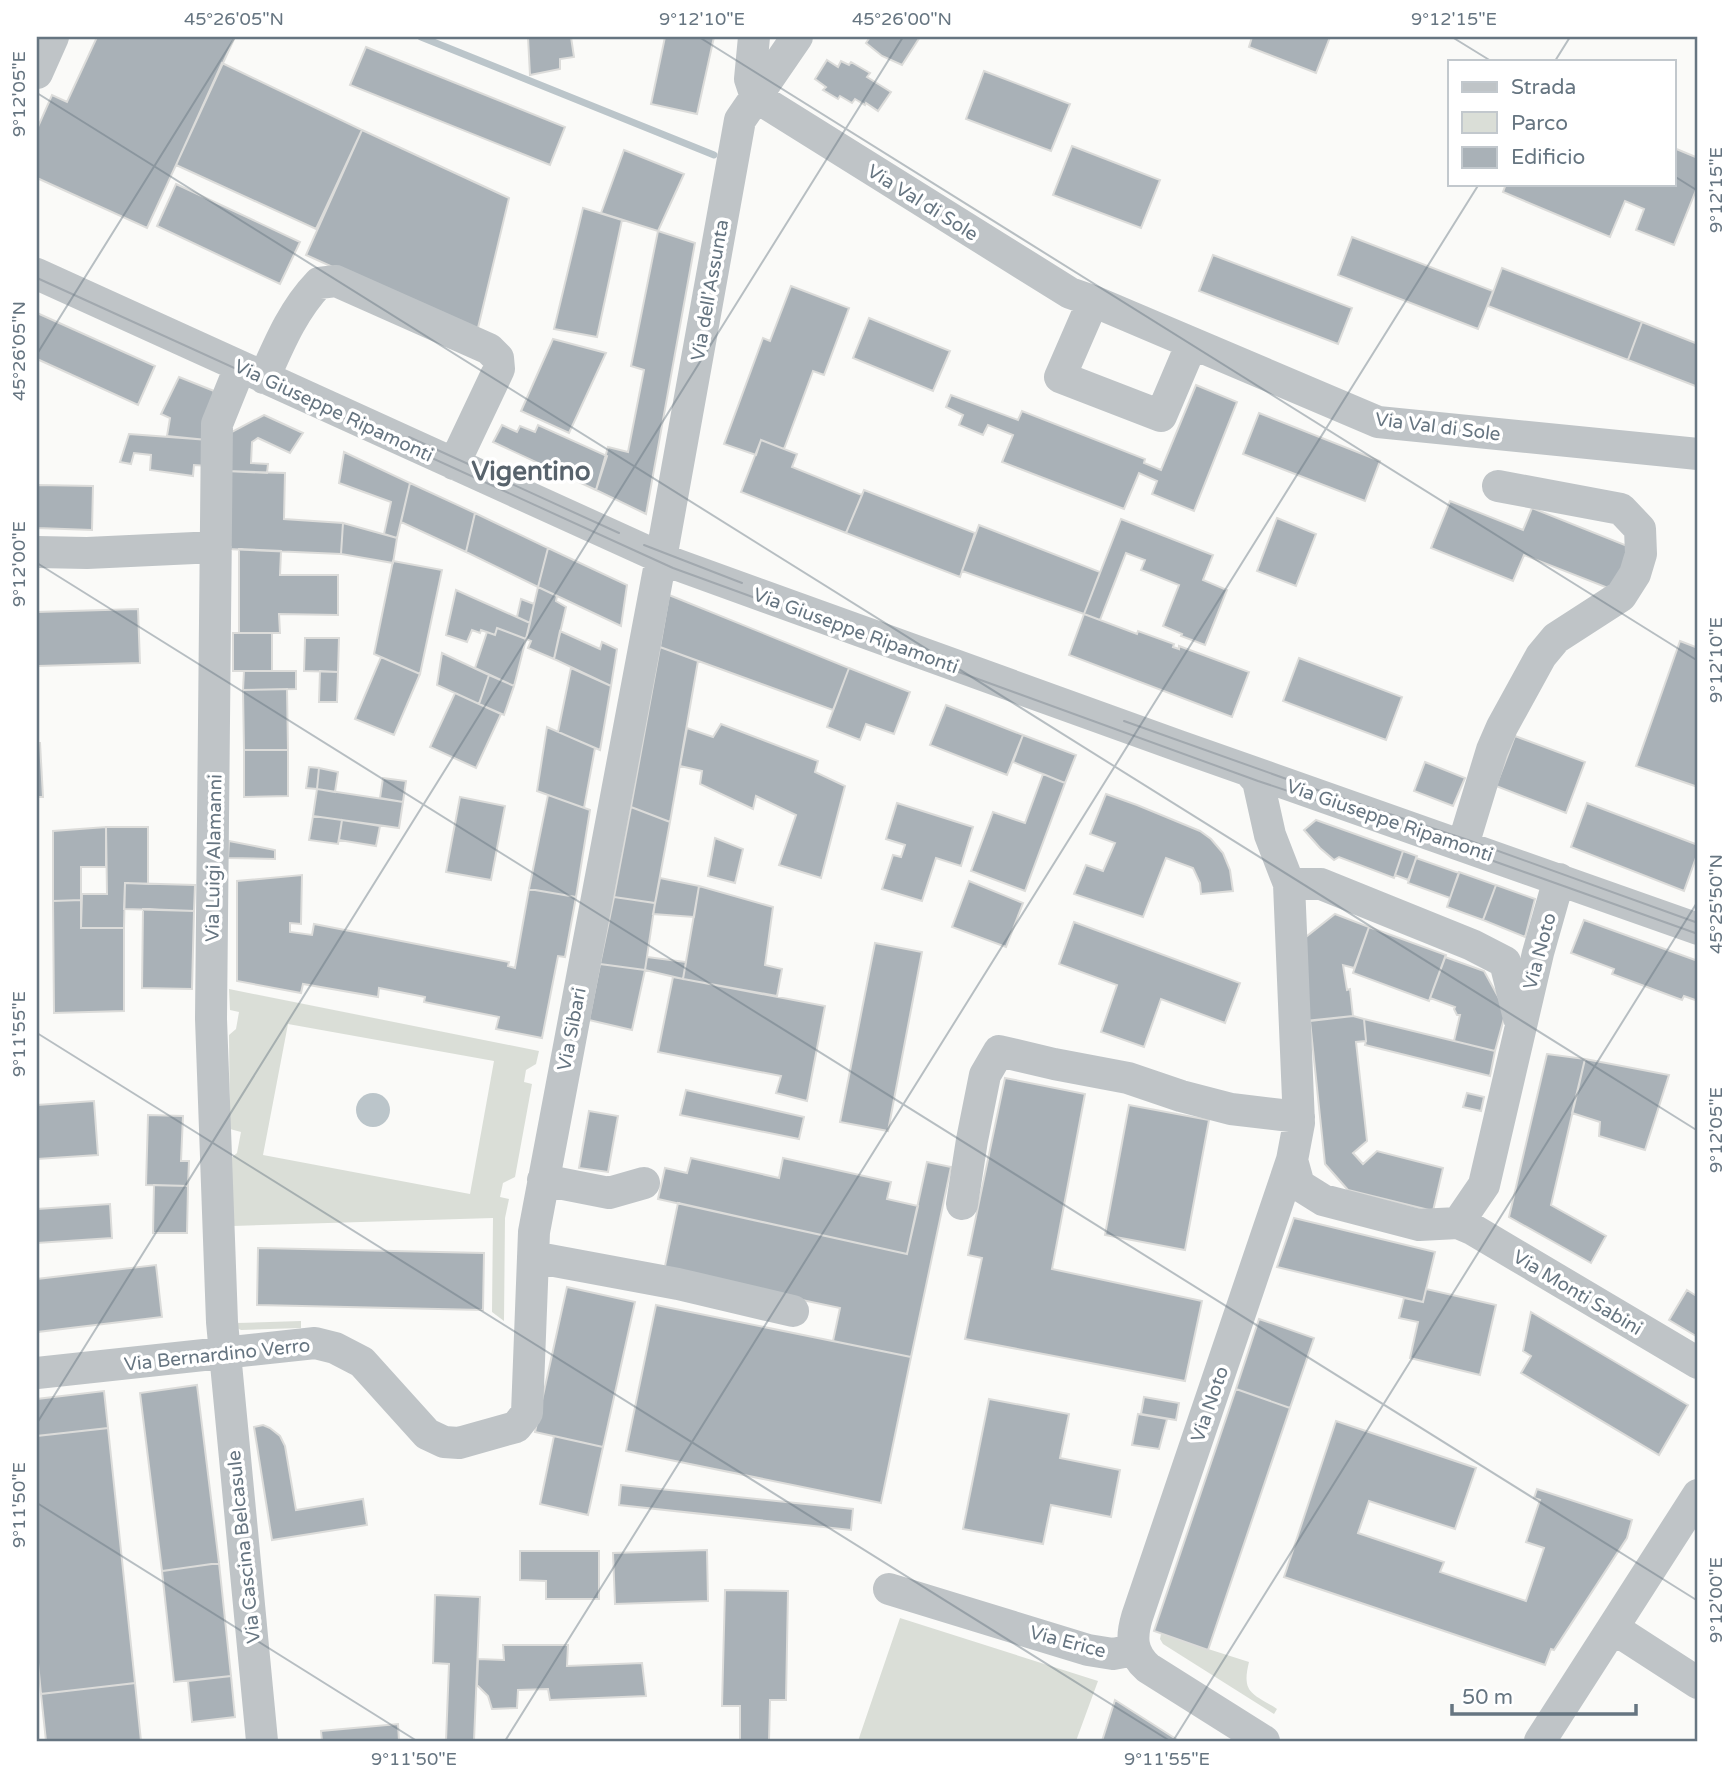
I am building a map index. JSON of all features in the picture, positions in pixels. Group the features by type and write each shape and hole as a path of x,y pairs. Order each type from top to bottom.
{"street":[{"path":"37,73 53,37"},
{"path":"754,37 750,79 756,97"},
{"name":"Via dell'Assunta","path":"661,558 740,120 797,37"},
{"name":"Via Val di Sole","path":"756,97 1070,293 1378,422 1698,454"},
{"name":"Via Giuseppe Ripamonti","path":"37,274 661,558 1249,771 1698,929"},
{"name":"Via Luigi Alamanni","path":"224,1353 211,1019 217,424 252,372 287,328 306,296 319,283 336,281 489,349 498,358 499,369 454,464"},
{"path":"1093,301 1060,377 1161,416 1192,343"},
{"path":"1462,845 1492,750 1541,656 1556,638 1621,596 1635,574 1641,554 1640,529 1621,509 1498,486"},
{"path":"37,552 87,553 216,547"},
{"name":"Via Sibari","path":"444,1442 459,1443 516,1427 527,1413 534,1232 661,558"},
{"name":"Via Noto","path":"1134,1650 1133,1633 1137,1616 1292,1160 1299,1117 1289,884 1270,835 1258,781 1249,771"},
{"name":"Via Noto","path":"1458,1223 1484,1185 1538,953 1559,879"},
{"name":"Via Noto","path":"1289,884 1321,884 1472,945 1505,962 1521,1024"},
{"path":"962,1204 985,1075 999,1051 1128,1077 1181,1096 1231,1109 1299,1117"},
{"path":"1292,1160 1299,1185 1323,1200 1419,1225 1458,1223"},
{"path":"543,1180 609,1193 644,1183"},
{"name":"Via Monti Sabini","path":"1458,1223 1472,1228 1698,1363"},
{"path":"533,1257 665,1282 793,1311"},
{"name":"Via Bernardino Verro","path":"37,1373 315,1343 335,1348 362,1362 428,1434 444,1442"},
{"name":"Via Cascina Belcasule","path":"224,1353 262,1741"},
{"path":"1540,1741 1698,1495"},
{"name":"Via Erice","path":"888,1589 1101,1653 1134,1650 1140,1661 1152,1671 1264,1741"},
{"path":"1613,1629 1698,1683"}],"green space":[{"path":"229,989 539,1051 536,1064 526,1070 524,1082 532,1084 515,1177 503,1183 500,1197 509,1199 505,1218 504,1321 492,1312 493,1218 232,1226 230,1159 237,1153 241,1132 230,1129 229,1035 236,1029 239,1012 230,1010","holes":["288,1024 494,1061 470,1194 263,1155"]},
{"path":"301,1321 301,1328 237,1328 237,1323"},
{"path":"900,1618 1098,1681 1076,1741 858,1741"},
{"path":"1161,1634 1249,1662 1248,1687 1255,1696 1277,1709 1274,1714 1163,1644"}],"shaded area":[{"path":"373,1093 385,1098 390,1110 385,1122 373,1127 361,1122 356,1110 361,1098"}],"building":[{"path":"97,37 235,37 147,228 37,178 37,129 52,95 67,102"},
{"path":"528,37 571,37 574,57 560,59 560,69 530,75"},
{"path":"665,37 714,37 697,114 651,104"},
{"path":"870,37 920,37 902,65 882,56 866,43"},
{"path":"1252,37 1330,37 1316,73 1249,47"},
{"path":"366,47 565,127 550,165 350,85"},
{"path":"827,60 838,67 841,61 849,65 851,62 870,73 867,77 891,92 878,111 866,103 865,105 855,99 852,103 840,96 838,99 823,90 826,87 815,79"},
{"path":"222,63 362,130 316,229 176,165"},
{"path":"984,71 1070,104 1051,151 966,119"},
{"path":"362,130 509,198 477,332 306,255"},
{"path":"1072,146 1160,180 1141,228 1053,195"},
{"path":"1676,149 1698,158 1698,185 1674,245 1636,230 1644,209 1625,201 1610,237 1503,192 1505,186 1676,186"},
{"path":"624,150 684,174 658,231 601,213"},
{"path":"176,184 300,242 280,284 157,226"},
{"path":"583,208 622,220 597,337 554,329"},
{"path":"658,231 695,243 646,514 596,490 608,447 628,452 644,370 631,366"},
{"path":"1352,237 1493,291 1478,329 1338,275"},
{"path":"1213,255 1352,308 1338,344 1199,291"},
{"path":"1502,268 1642,322 1628,360 1488,306"},
{"path":"791,286 849,308 824,375 813,371 784,449 761,440 756,455 724,444 763,338 770,341"},
{"path":"37,313 155,366 138,405 37,359"},
{"path":"869,318 950,351 933,391 853,358"},
{"path":"1642,322 1698,344 1698,387 1628,360"},
{"path":"553,339 606,353 569,433 521,411"},
{"path":"179,377 214,391 207,440 167,436 170,418 161,414"},
{"path":"1196,385 1237,402 1194,511 1152,494 1157,481 1139,473 1124,509 1002,462 1013,435 988,425 983,435 959,425 963,415 946,407 951,395 1018,420 1022,411 1145,459 1144,463 1161,470"},
{"path":"1259,413 1380,461 1365,501 1243,454"},
{"path":"264,415 303,433 290,453 258,438 252,442 251,463 268,464 267,473 227,471 226,435"},
{"path":"502,425 517,432 520,426 535,432 538,425 607,456 596,490 493,442"},
{"path":"129,434 209,440 208,466 194,465 193,476 150,470 151,455 134,453 131,464 120,462"},
{"path":"761,440 797,454 792,467 862,495 846,533 741,492"},
{"path":"344,452 410,483 397,538 384,534 391,502 339,483"},
{"path":"227,471 285,473 284,519 343,523 341,554 227,549"},
{"path":"410,483 475,513 466,552 401,522"},
{"path":"37,485 93,486 92,530 37,528"},
{"path":"864,490 975,533 960,577 846,533"},
{"path":"1450,501 1523,530 1532,508 1630,547 1613,590 1524,555 1513,581 1431,548"},
{"path":"475,513 548,548 538,587 466,552"},
{"path":"1277,518 1316,534 1296,586 1257,571"},
{"path":"1121,519 1213,555 1203,580 1227,590 1205,645 1163,626 1179,585 1141,570 1145,560 1126,553 1100,620 1084,614"},
{"path":"343,523 397,538 393,563 341,554"},
{"path":"979,525 1100,572 1084,614 962,571"},
{"path":"548,548 627,585 621,626 538,587"},
{"path":"239,549 281,551 280,575 338,575 338,615 279,614 280,633 239,633"},
{"path":"393,561 442,570 420,674 374,654"},
{"path":"538,587 557,596 556,601 566,607 554,659 528,648 531,641 526,639"},
{"path":"456,590 530,623 526,639 497,628 495,635 472,630 467,642 446,635"},
{"path":"669,595 849,668 833,710 660,647"},
{"path":"521,599 534,604 530,623 517,617"},
{"path":"138,609 140,663 38,666 37,612"},
{"path":"1084,614 1249,672 1232,717 1069,655"},
{"path":"497,628 526,639 514,686 475,668 487,632 495,635"},
{"path":"560,631 600,649 602,642 617,649 611,686 554,659"},
{"path":"233,633 272,633 272,671 233,671"},
{"path":"305,638 339,638 338,672 304,671"},
{"path":"1680,641 1698,648 1698,787 1636,766"},
{"path":"660,647 698,661 670,822 631,807"},
{"path":"442,653 489,675 479,704 437,685"},
{"path":"381,657 420,674 394,735 355,719"},
{"path":"1299,658 1402,697 1386,740 1283,701"},
{"path":"571,668 611,686 600,750 558,732"},
{"path":"849,668 910,692 894,734 866,724 860,740 827,727"},
{"path":"244,671 296,671 296,689 243,690"},
{"path":"320,671 338,672 337,702 319,702"},
{"path":"489,675 514,686 504,715 479,704"},
{"path":"287,689 288,750 244,750 243,690"},
{"path":"455,693 501,714 476,768 430,747"},
{"path":"946,705 1023,735 1007,775 930,745"},
{"path":"721,724 818,761 815,772 845,786 821,878 779,865 796,815 756,796 753,809 700,784 702,771 680,766 687,728 713,737"},
{"path":"547,727 595,748 584,808 537,791"},
{"path":"1023,735 1076,755 1065,783 1013,762"},
{"path":"1515,736 1585,762 1566,813 1496,786"},
{"path":"37,743 40,743 43,797 37,797"},
{"path":"244,750 288,750 288,796 244,797"},
{"path":"1425,762 1465,778 1453,806 1414,791"},
{"path":"309,767 319,768 317,789 306,788"},
{"path":"319,768 338,772 335,792 317,789"},
{"path":"1043,774 1065,783 1025,891 971,871 993,812 1025,823"},
{"path":"383,778 406,781 403,802 380,798"},
{"path":"317,789 403,802 399,828 313,816"},
{"path":"1106,794 1200,831 1211,839 1223,853 1230,870 1233,891 1201,894 1200,883 1193,868 1166,858 1143,917 1074,894 1086,865 1103,871 1115,843 1090,834"},
{"path":"548,795 590,810 576,897 529,889"},
{"path":"460,797 505,806 491,880 446,872"},
{"path":"897,803 973,827 961,866 936,858 922,901 882,889 893,855 901,857 905,845 886,839"},
{"path":"1587,803 1698,845 1684,891 1571,847"},
{"path":"631,807 670,822 655,903 614,897"},
{"path":"313,816 342,820 338,844 309,840"},
{"path":"342,820 380,826 376,846 339,840"},
{"path":"1316,820 1403,851 1394,878 1339,857 1334,860 1304,830"},
{"path":"106,827 148,827 148,884 125,883 124,928 81,928 82,894 107,894"},
{"path":"106,827 106,867 81,867 81,900 53,901 53,831"},
{"path":"715,838 743,849 735,883 708,876"},
{"path":"229,841 275,850 275,859 228,858"},
{"path":"1403,851 1417,856 1408,880 1395,875"},
{"path":"1416,858 1459,873 1450,898 1408,883"},
{"path":"1459,872 1496,885 1483,920 1447,907"},
{"path":"302,875 301,924 290,923 290,932 312,935 314,924 509,962 508,966 515,968 529,889 576,897 565,957 558,956 542,1038 496,1029 499,1017 424,1002 425,997 379,988 378,997 303,984 301,993 237,981 237,881"},
{"path":"660,878 699,886 694,917 653,914"},
{"path":"969,881 1023,903 1006,947 952,927"},
{"path":"125,883 195,885 194,911 124,909"},
{"path":"1496,885 1535,899 1525,937 1483,920"},
{"path":"699,886 773,907 765,965 782,969 777,996 683,979"},
{"path":"614,897 655,903 645,970 600,964"},
{"path":"81,900 81,928 124,928 124,1011 54,1013 53,901"},
{"path":"143,909 194,911 192,989 142,988"},
{"path":"1335,914 1369,927 1354,968 1343,965 1347,990 1350,989 1353,1016 1305,1021 1297,944"},
{"path":"1584,920 1698,961 1698,1001 1684,996 1682,1000 1612,974 1614,969 1571,953"},
{"path":"1074,922 1240,983 1225,1023 1161,999 1144,1047 1101,1032 1117,985 1059,964"},
{"path":"1369,927 1446,955 1429,1001 1353,973"},
{"path":"875,943 922,952 888,1131 840,1122"},
{"path":"647,957 686,962 683,979 645,970"},
{"path":"1445,957 1484,971 1506,1011 1495,1051 1454,1041 1460,1015 1457,1015 1455,1007 1430,998"},
{"path":"600,964 645,970 632,1030 589,1020"},
{"path":"673,977 825,1006 807,1101 776,1093 781,1076 658,1052"},
{"path":"1353,1016 1364,1019 1366,1041 1356,1042 1367,1141 1353,1153 1363,1164 1377,1151 1443,1168 1433,1211 1348,1190 1325,1164 1310,1021"},
{"path":"1364,1019 1495,1051 1490,1076 1365,1045"},
{"path":"1547,1054 1585,1059 1551,1205 1606,1236 1591,1263 1509,1217"},
{"path":"1585,1059 1669,1075 1645,1150 1599,1136 1600,1122 1572,1113"},
{"path":"1005,1078 1085,1094 1052,1269 1202,1301 1185,1381 965,1339 982,1258 968,1255"},
{"path":"686,1090 804,1117 799,1139 680,1115"},
{"path":"1467,1093 1484,1097 1481,1111 1463,1107"},
{"path":"94,1101 98,1155 37,1159 37,1105"},
{"path":"1129,1105 1209,1120 1185,1250 1105,1235"},
{"path":"589,1111 618,1116 608,1172 579,1168"},
{"path":"148,1115 183,1116 181,1161 189,1161 188,1186 146,1185"},
{"path":"691,1158 779,1178 783,1158 891,1182 887,1199 918,1206 907,1254 658,1199 665,1168 687,1173"},
{"path":"927,1162 951,1167 911,1357 833,1341 840,1308 664,1271 678,1203 907,1254"},
{"path":"154,1185 188,1186 187,1233 153,1233"},
{"path":"110,1204 112,1238 37,1243 37,1209"},
{"path":"1294,1218 1435,1252 1423,1302 1277,1267"},
{"path":"258,1248 484,1253 483,1310 257,1305"},
{"path":"156,1265 162,1317 37,1332 37,1279"},
{"path":"567,1287 635,1302 603,1447 535,1432"},
{"path":"1426,1289 1496,1305 1480,1375 1410,1358 1418,1322 1399,1318 1404,1298 1423,1302"},
{"path":"1687,1290 1698,1297 1696,1336 1669,1320"},
{"path":"656,1305 911,1357 881,1503 626,1451"},
{"path":"1531,1312 1688,1405 1659,1455 1521,1373 1531,1356 1523,1351"},
{"path":"1259,1319 1314,1338 1290,1408 1236,1389"},
{"path":"197,1385 219,1563 162,1571 140,1393"},
{"path":"1236,1389 1290,1408 1208,1650 1154,1631"},
{"path":"104,1391 108,1428 37,1436 37,1399"},
{"path":"1144,1397 1179,1403 1176,1420 1141,1414"},
{"path":"989,1399 1069,1414 1060,1458 1120,1470 1111,1517 1051,1505 1043,1544 963,1529"},
{"path":"1138,1414 1167,1419 1159,1449 1132,1445"},
{"path":"1336,1421 1476,1468 1455,1529 1369,1501 1358,1533 1444,1562 1440,1572 1526,1601 1544,1548 1526,1542 1540,1500 1534,1498 1537,1489 1632,1520 1627,1538 1554,1650 1551,1649 1545,1665 1284,1577"},
{"path":"263,1425 280,1436 285,1446 296,1510 363,1499 367,1525 272,1540 254,1427"},
{"path":"108,1428 135,1683 41,1694 37,1652 37,1436"},
{"path":"554,1436 603,1447 588,1515 540,1504"},
{"path":"621,1485 853,1509 851,1530 619,1505"},
{"path":"707,1550 708,1601 615,1604 613,1553"},
{"path":"520,1551 599,1551 599,1599 546,1599 546,1581 520,1580"},
{"path":"219,1563 231,1676 174,1682 162,1571"},
{"path":"725,1590 788,1591 786,1700 770,1700 769,1741 740,1741 740,1706 722,1706"},
{"path":"435,1595 480,1597 474,1741 446,1741 449,1664 433,1663"},
{"path":"503,1645 568,1645 567,1666 642,1663 646,1696 550,1700 548,1689 518,1690 517,1708 492,1709 488,1696 477,1685 478,1659 504,1660"},
{"path":"231,1676 235,1717 192,1722 188,1681"},
{"path":"135,1683 141,1741 46,1741 41,1694"},
{"path":"1115,1700 1179,1741 1102,1741"},
{"path":"398,1724 399,1741 322,1741 321,1731"}],"waterway":[{"path":"421,37 714,155"}],"tram line":[{"path":"37,278 673,568 1258,781 1429,838 1698,934"},
{"path":"409,437 619,533"},
{"path":"644,545 742,583"},
{"path":"1124,721 1698,923"}],"district":[{"name":"Vigentino","path":"531,471"}]}
